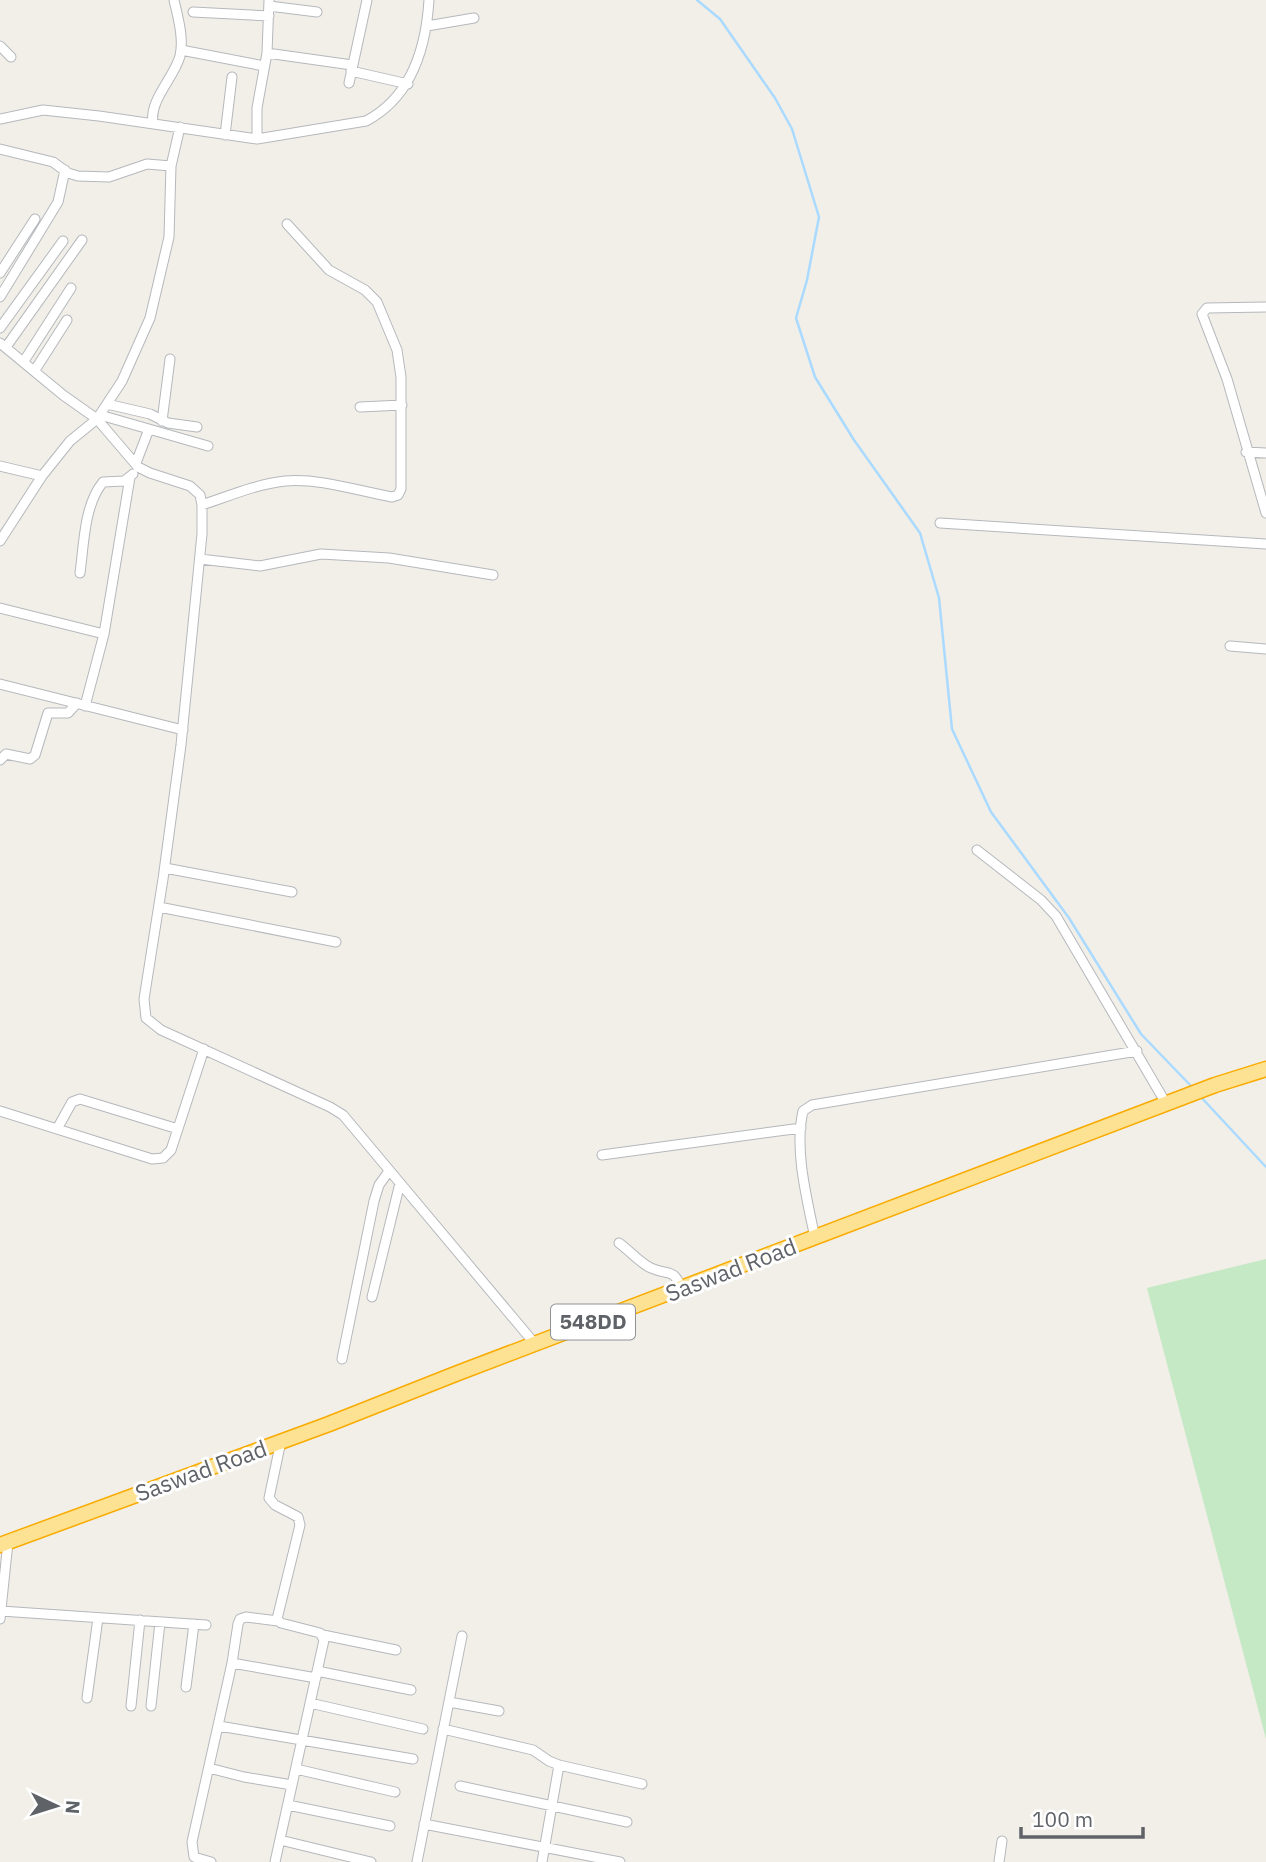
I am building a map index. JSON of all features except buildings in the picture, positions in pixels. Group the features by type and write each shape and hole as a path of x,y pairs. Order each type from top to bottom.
{"highway":[{"name":"Saswad Road","path":"4,1544 1266,1069"}],"street":[{"path":"153,123 153,108 176,66 181,50 182,40 174,0"},
{"path":"349,83 367,0"},
{"path":"0,118 43,110 257,139 366,121 382,113 408,83 427,26 429,0"},
{"path":"193,12 269,7 317,12"},
{"path":"257,139 257,108 267,53 269,7"},
{"path":"427,26 474,19"},
{"path":"0,46 12,57"},
{"path":"181,50 264,66"},
{"path":"267,53 352,68 408,83"},
{"path":"225,135 232,77"},
{"path":"0,541 42,476 70,441 99,417 122,381 150,318 169,237 171,166 180,127"},
{"path":"0,149 53,162 73,175 100,177 117,175 147,164 171,166"},
{"path":"0,297 58,202 65,170"},
{"path":"0,273 34,219"},
{"path":"202,505 270,483 288,481 309,482 391,497 398,495 401,489 401,377 397,351 377,302 365,290 329,270 287,224"},
{"path":"82,240 3,345 63,396 99,417 208,446"},
{"path":"0,328 63,241"},
{"path":"24,361 71,289"},
{"path":"1266,307 1218,306 1206,308 1202,314 1227,379 1246,452 1263,494 1266,513"},
{"path":"35,370 67,320"},
{"path":"162,421 170,359"},
{"path":"107,404 150,414 162,421 197,427"},
{"path":"360,407 401,405"},
{"path":"99,417 137,465 150,473 190,486 200,495 202,505 200,559 183,730 144,999 146,1018 161,1030 343,1115 536,1344"},
{"path":"0,760 6,754 30,758 35,755 48,713 68,713 81,705 104,634 130,477 149,429"},
{"path":"1246,452 1266,453"},
{"path":"0,466 42,476"},
{"path":"80,573 90,507 99,486 103,482 124,481 130,477"},
{"path":"940,523 1266,544"},
{"path":"200,559 260,566 321,554 389,558 493,575"},
{"path":"0,608 104,634"},
{"path":"1230,646 1266,649"},
{"path":"0,684 183,730"},
{"path":"977,850 1041,900 1056,916 1167,1105"},
{"path":"164,868 292,892"},
{"path":"159,907 335,942"},
{"path":"0,1111 152,1159 163,1158 171,1150 204,1049"},
{"path":"815,1238 805,1189 801,1128 803,1111 812,1105 1137,1051"},
{"path":"57,1129 72,1102 80,1100 178,1129"},
{"path":"602,1155 801,1128"},
{"path":"342,1359 374,1201 379,1185 389,1171"},
{"path":"372,1297 400,1183"},
{"path":"619,1242 650,1268 673,1273 682,1289"},
{"path":"278,1621 300,1525 298,1517 275,1505 269,1497 281,1441"},
{"path":"4,1544 1,1615 206,1625"},
{"path":"211,1862 194,1857 192,1852 240,1619 246,1617 278,1621 323,1635 396,1650"},
{"path":"87,1698 98,1618"},
{"path":"131,1706 140,1620"},
{"path":"151,1706 160,1622"},
{"path":"186,1687 194,1624"},
{"path":"275,1862 323,1635"},
{"path":"417,1862 462,1636"},
{"path":"232,1663 411,1690"},
{"path":"449,1702 499,1711"},
{"path":"310,1703 423,1729"},
{"path":"219,1726 413,1759"},
{"path":"443,1729 533,1750 559,1765 642,1784"},
{"path":"542,1862 559,1765"},
{"path":"209,1768 253,1779 292,1784"},
{"path":"296,1769 395,1792"},
{"path":"460,1786 627,1822"},
{"path":"288,1805 390,1826"},
{"path":"425,1824 620,1862"},
{"path":"280,1840 370,1862"},
{"path":"999,1862 1002,1841"}],"green space":[{"path":"1266,1259 1266,1739 1147,1288"}],"waterway":[{"path":"697,0 720,19 775,98 792,129 819,217 807,280 796,318 815,377 854,440 920,533 939,598 952,729 991,812 1069,918 1141,1034 1193,1088"},
{"path":"1200,1096 1266,1167"}]}
